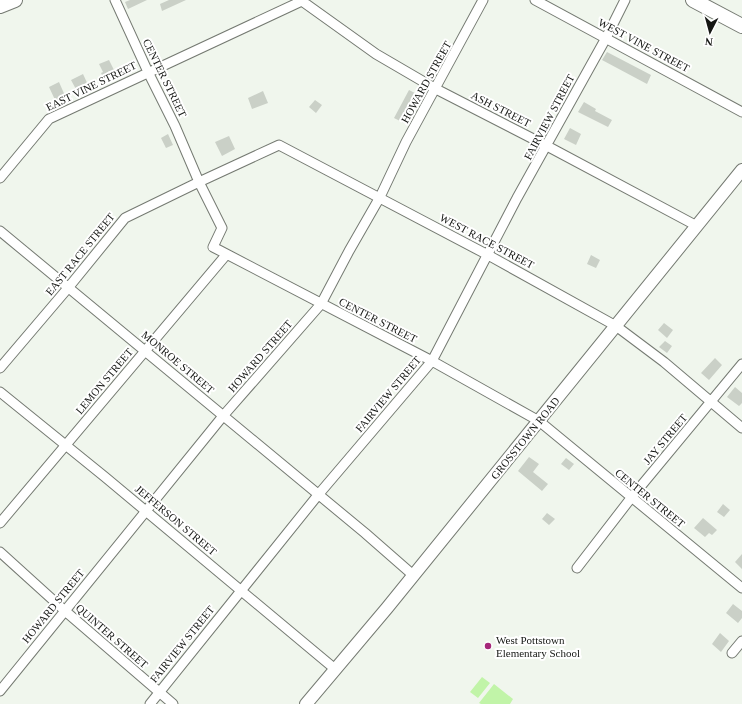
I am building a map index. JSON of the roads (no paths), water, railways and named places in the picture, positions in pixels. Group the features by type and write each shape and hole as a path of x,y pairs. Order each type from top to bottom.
{"main road":[{"path":"0,6 15,0"},
{"path":"693,0 742,26"}],"street":[{"name":"CENTER STREET","path":"115,0 175,126 199,182 222,228 213,247 432,361 539,421 742,588"},
{"name":"HOWARD STREET","path":"0,691 64,610 223,416 321,304 380,197 406,142 483,0"},
{"name":"WEST VINE STREET","path":"535,0 742,112"},
{"name":"FAIRVIEW STREET","path":"150,704 318,495 432,361 517,198 606,38 625,0"},
{"path":"148,72 303,1"},
{"name":"ASH STREET","path":"303,1 376,54 436,89 697,226"},
{"name":"EAST VINE STREET","path":"0,178 49,119 148,72"},
{"name":"WEST RACE STREET","path":"199,182 279,145 488,255 616,326 664,362 742,428"},
{"name":"GROSSTOWN ROAD","path":"306,704 539,421 742,170"},
{"name":"EAST RACE STREET","path":"0,368 125,218 199,182"},
{"name":"MONROE STREET","path":"0,231 145,350 413,575"},
{"name":"LEMON STREET","path":"0,523 226,255"},
{"name":"JAY STREET","path":"577,568 632,498 742,364"},
{"name":"JEFFERSON STREET","path":"0,392 66,444 335,669"},
{"name":"QUINTER STREET","path":"0,552 64,610 173,704"},
{"path":"732,653 742,641"}],"place":[{"name":"West Pottstown Elementary School","path":"488,646"}]}
